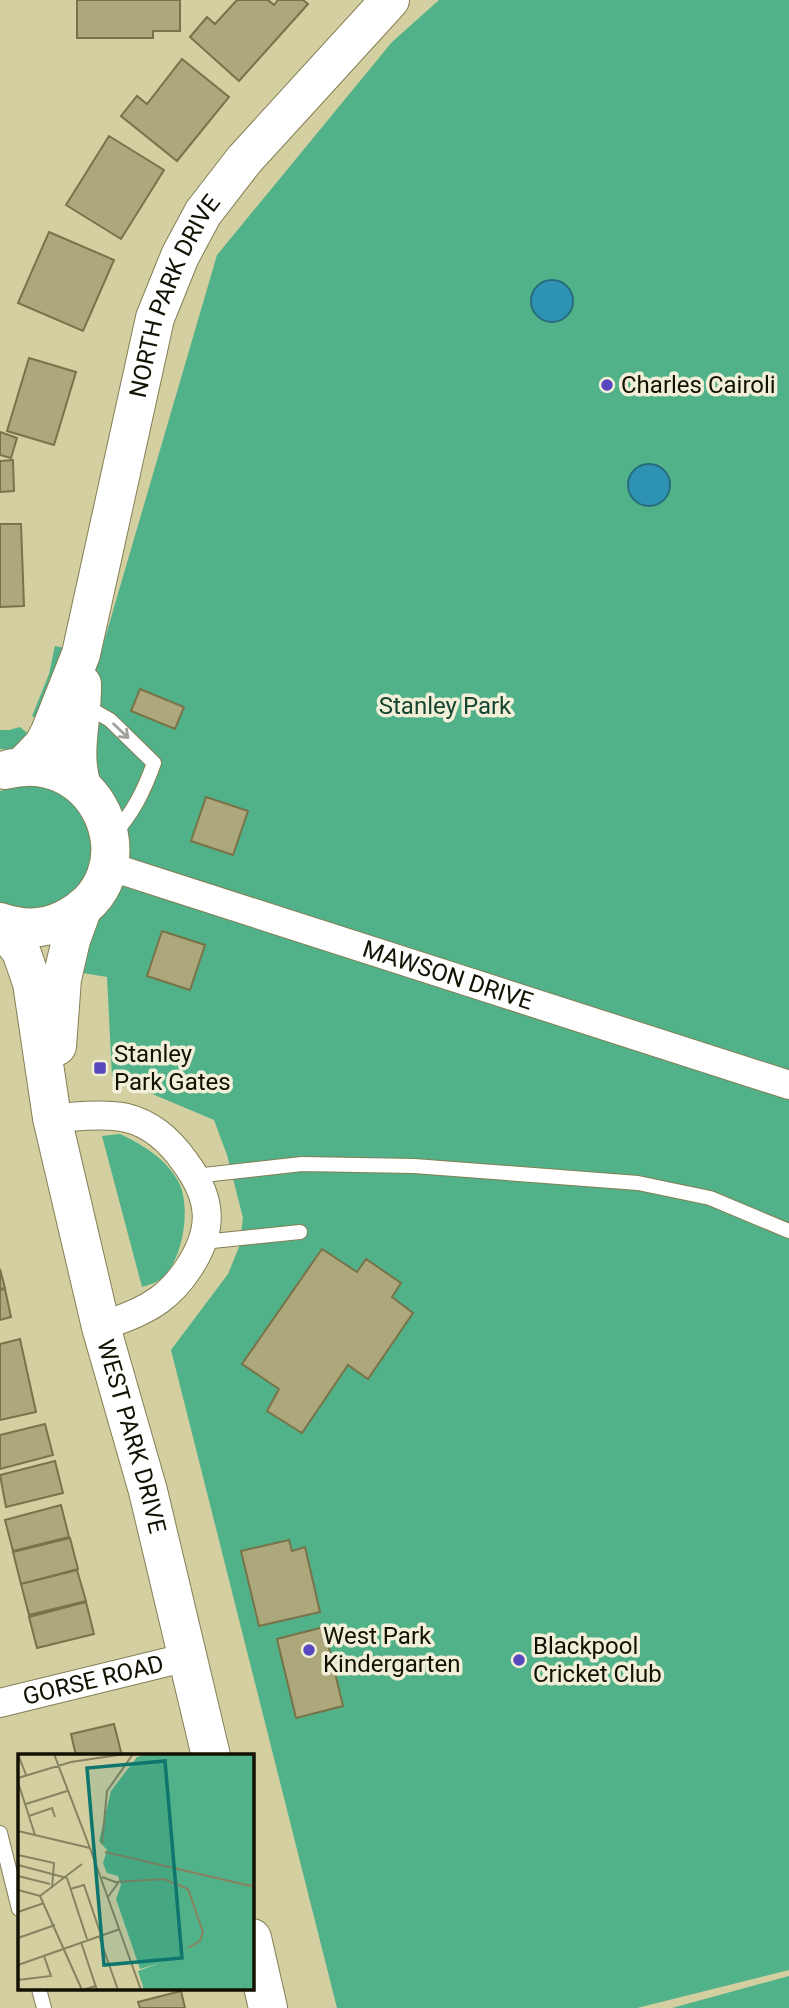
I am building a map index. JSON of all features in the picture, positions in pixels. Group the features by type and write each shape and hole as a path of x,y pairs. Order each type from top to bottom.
{"street":[{"name":"NORTH PARK DRIVE","path":"82,786 77,771 73,701 155,318 180,256 203,213 244,160 390,0"},
{"name":"NORTH PARK DRIVE","path":"6,770 43,745 73,701"},
{"path":"0,923 25,928 41,927 63,920 83,907 95,895 109,852 101,809 82,786 54,770 38,767 6,770"},
{"name":"MAWSON DRIVE","path":"109,852 789,1085"},
{"name":"WEST PARK DRIVE","path":"52,1118 62,979 71,940 83,907"},
{"name":"WEST PARK DRIVE","path":"0,923 21,951 28,968 52,1118 101,1327 148,1491 211,1754"},
{"path":"52,1118 127,1118 158,1132 195,1176 204,1196 207,1222 202,1249 181,1280 160,1299 138,1313 101,1327"},
{"name":"GORSE ROAD","path":"0,1703 188,1657"},
{"path":"254,1947 268,2008"}],"lane":[{"path":"73,701 110,720 154,763 143,794 109,852"},
{"path":"195,1176 276,1165 314,1164 414,1166 638,1183 710,1198 789,1231"},
{"path":"203,1242 300,1232"},
{"path":"0,1833 18,1905"},
{"path":"39,1990 44,2008"}],"green space":[{"name":"Stanley Park","path":"439,0 789,0 789,1970 637,2008 337,2008 171,1350 228,1274 239,1247 243,1218 227,1155 214,1120 112,1077 107,977 77,972 117,876 50,755 91,709 96,669 217,255 392,42"},
{"path":"55,646 65,648 41,721 32,716 49,674"},
{"path":"20,727 32,737 12,750 0,749 0,730"},
{"path":"26,784 53,788 84,813 95,864 65,907 0,911 0,791"},
{"path":"120,1134 145,1147 167,1166 178,1181 184,1204 183,1232 175,1259 160,1280 142,1287 102,1136"},
{"path":"789,1976 789,2008 672,2008"}],"water":[{"path":"552,280 567,286 573,301 567,316 552,322 537,316 531,301 537,286"},
{"path":"649,464 664,470 670,485 664,500 649,506 634,500 628,485 634,470"}],"building":[{"path":"77,0 180,0 180,31 153,31 153,38 77,38"},
{"path":"237,0 268,0 274,5 278,0 303,0 308,4 239,81 190,37 207,17 215,24"},
{"path":"182,59 229,97 177,161 121,116 137,96 147,104"},
{"path":"109,136 164,170 121,239 66,205"},
{"path":"49,232 114,260 83,331 18,303"},
{"path":"29,358 76,372 54,445 7,431"},
{"path":"0,432 17,438 11,458 0,455"},
{"path":"13,460 14,491 0,492 0,461"},
{"path":"0,524 21,524 24,606 0,607"},
{"path":"140,689 184,707 175,729 131,711"},
{"path":"206,797 248,811 233,855 191,841"},
{"path":"162,931 205,945 190,990 147,976"},
{"path":"322,1249 357,1272 366,1259 401,1283 392,1297 413,1313 368,1379 348,1365 302,1433 267,1411 279,1389 242,1364"},
{"path":"0,1269 5,1288 0,1289"},
{"path":"5,1289 11,1317 0,1320 0,1290"},
{"path":"20,1339 36,1412 0,1420 0,1344"},
{"path":"45,1424 53,1455 0,1469 0,1435"},
{"path":"55,1461 63,1493 6,1507 0,1475"},
{"path":"61,1505 69,1537 13,1551 5,1520"},
{"path":"70,1538 78,1569 21,1584 13,1552"},
{"path":"289,1540 292,1551 305,1547 320,1612 259,1626 241,1551"},
{"path":"77,1570 86,1601 29,1615 21,1584"},
{"path":"86,1602 94,1634 37,1648 29,1617"},
{"path":"324,1627 343,1706 296,1718 277,1639"},
{"path":"114,1724 122,1754 76,1754 71,1734"},
{"path":"181,1991 185,2008 140,2008 138,2002"}],"place":[{"name":"Charles Cairoli","path":"607,385"},
{"name":"Stanley Park Gates","path":"100,1068"},
{"name":"West Park Kindergarten","path":"309,1650"},
{"name":"Blackpool Cricket Club","path":"519,1660"}]}
